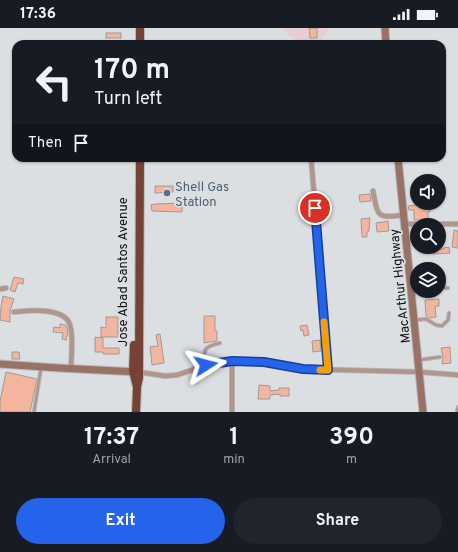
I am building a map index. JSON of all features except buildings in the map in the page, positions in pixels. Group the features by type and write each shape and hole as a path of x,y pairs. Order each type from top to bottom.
{"highway":[{"path":"135,28 135,40"},
{"path":"140,28 140,40"},
{"name":"Jose Abad Santos Avenue","path":"135,162 136,412"},
{"name":"Jose Abad Santos Avenue","path":"136,372 140,162"}],"main road":[{"path":"385,28 386,40"},
{"name":"MacArthur Highway","path":"398,162 410,262"},
{"name":"MacArthur Highway","path":"414,298 414,320 423,412"},
{"path":"0,364 136,372"}],"street":[{"path":"311,162 328,370"},
{"path":"373,191 376,212 384,217 404,215"},
{"path":"405,224 458,224"},
{"path":"0,289 6,288"},
{"path":"14,312 26,310 57,313 66,319 70,325 71,333 71,369"},
{"path":"136,372 165,376 177,375 206,365 232,361 264,362 303,369 420,372 458,375"},
{"path":"232,361 232,412"}],"lane":[{"path":"414,320 426,319 436,325 442,326 448,320 449,313"},
{"path":"206,365 204,353 205,348 220,343"},
{"path":"419,360 440,357"},
{"path":"34,412 41,367"},
{"path":"457,412 458,407"}],"shaded area":[{"path":"282,28 328,28 323,40 296,40"}],"slow traffic":[{"path":"320,370 328,370 324,322"}],"place":[{"name":"Shell Gas Station","path":"167,193"}],"route":[{"path":"206,365 232,361 264,362 303,369 328,370 315,208"}]}
